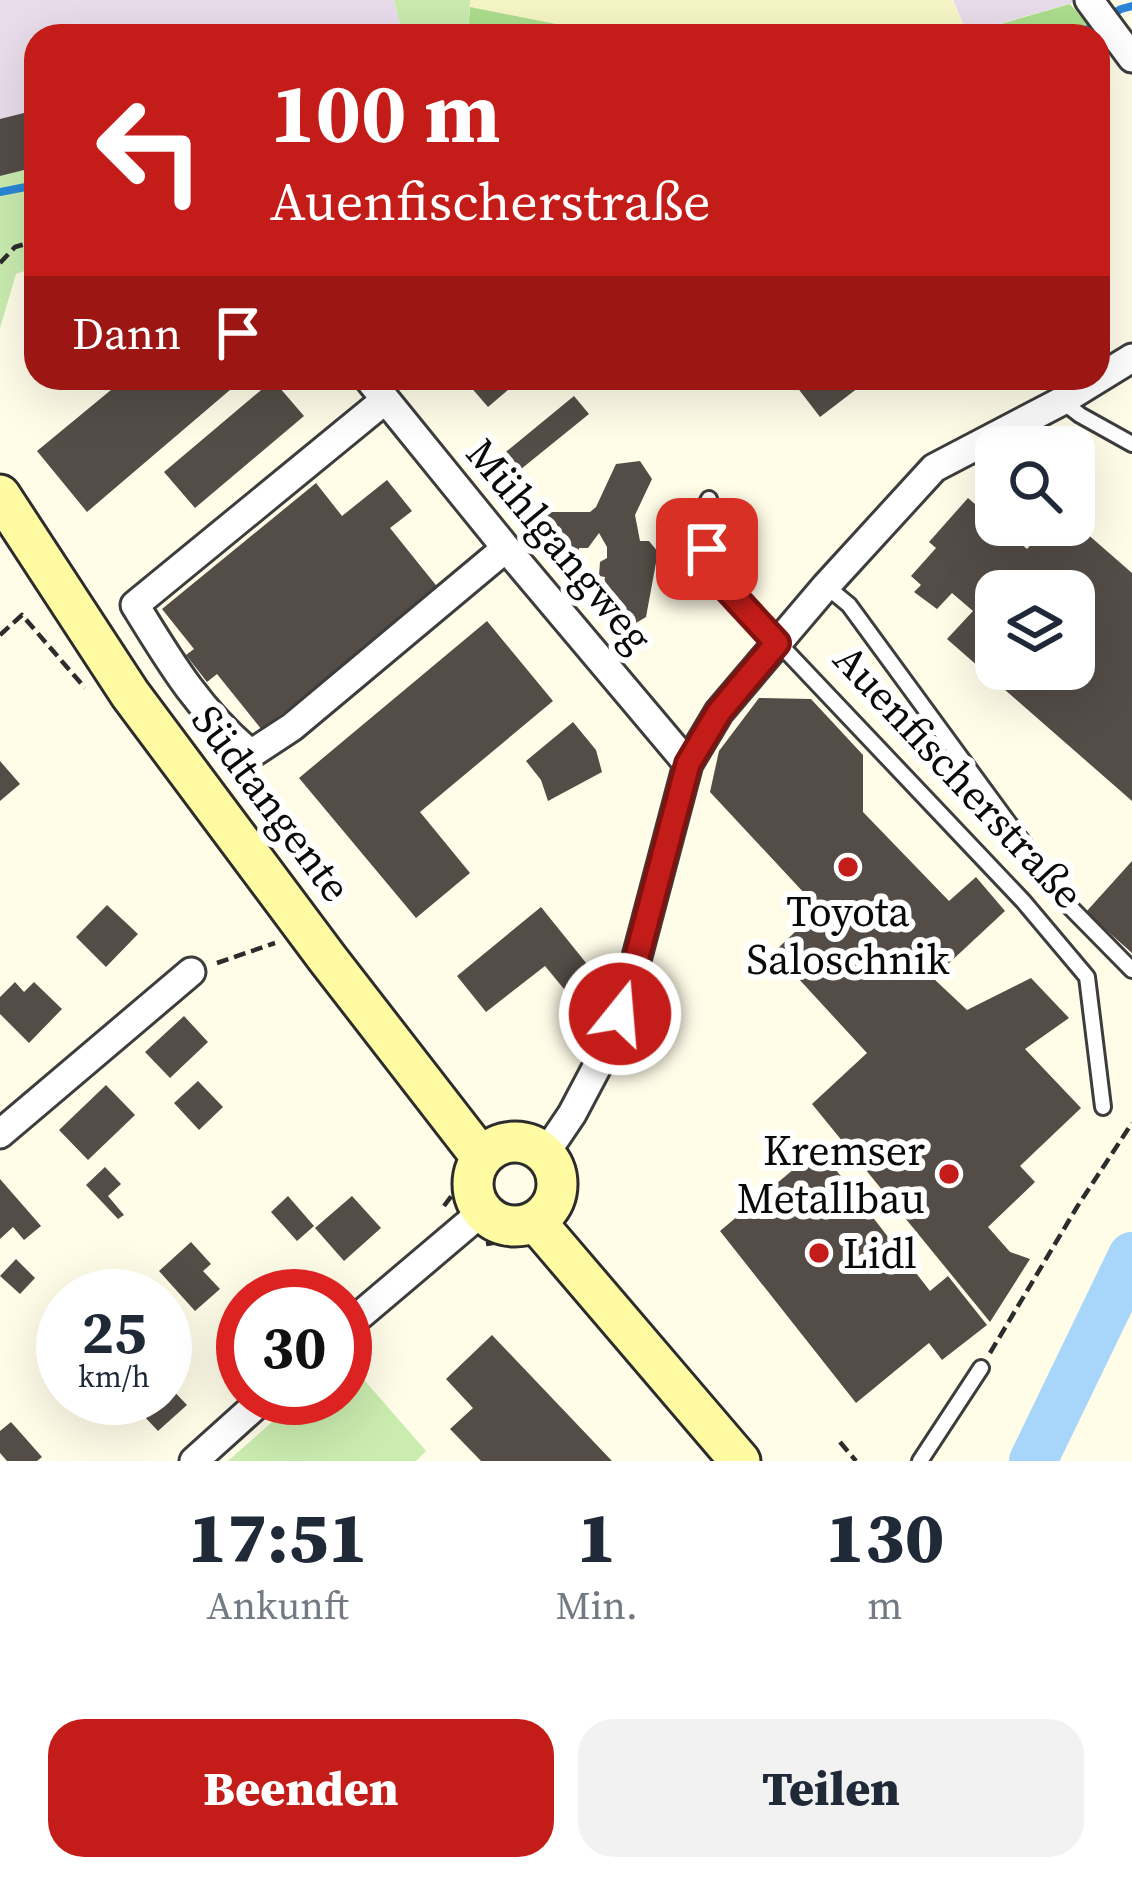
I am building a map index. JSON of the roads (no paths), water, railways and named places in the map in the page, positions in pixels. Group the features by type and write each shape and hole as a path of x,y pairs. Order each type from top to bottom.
{"main road":[{"name":"Südtangente","path":"0,495 130,694 482,1158"},
{"path":"519,1142 545,1154 557,1178 557,1191 553,1204 536,1221 502,1224 483,1211 473,1185 482,1158 505,1143 519,1142"},
{"path":"536,1221 740,1461"}],"street":[{"path":"1110,28 1132,58"},
{"path":"376,390 135,605 185,686 220,729 251,754 292,727 506,548"},
{"name":"Mühlgangweg","path":"378,390 688,764"},
{"name":"Auenfischerstraße","path":"545,1154 609,1044 630,983 688,764 719,712 934,468 1079,390"},
{"path":"0,1134 190,972"},
{"path":"372,1305 483,1211"},
{"path":"194,1461 234,1425"}],"lane":[{"path":"1062,400 1132,444"},
{"name":"Auenfischerstraße","path":"710,499 698,520 717,578 1023,902 1087,977 1103,1107"},
{"path":"826,586 849,605 1070,907 1132,970"},
{"path":"920,1461 981,1368"}],"waterway":[{"path":"1109,16 1132,6"},
{"path":"0,192 24,187"},
{"path":"1033,1461 1132,1256"}],"place":[{"name":"Toyota Saloschnik","path":"848,867"},
{"name":"Kremser Metallbau","path":"949,1174"},
{"name":"Lidl","path":"819,1253"}]}
